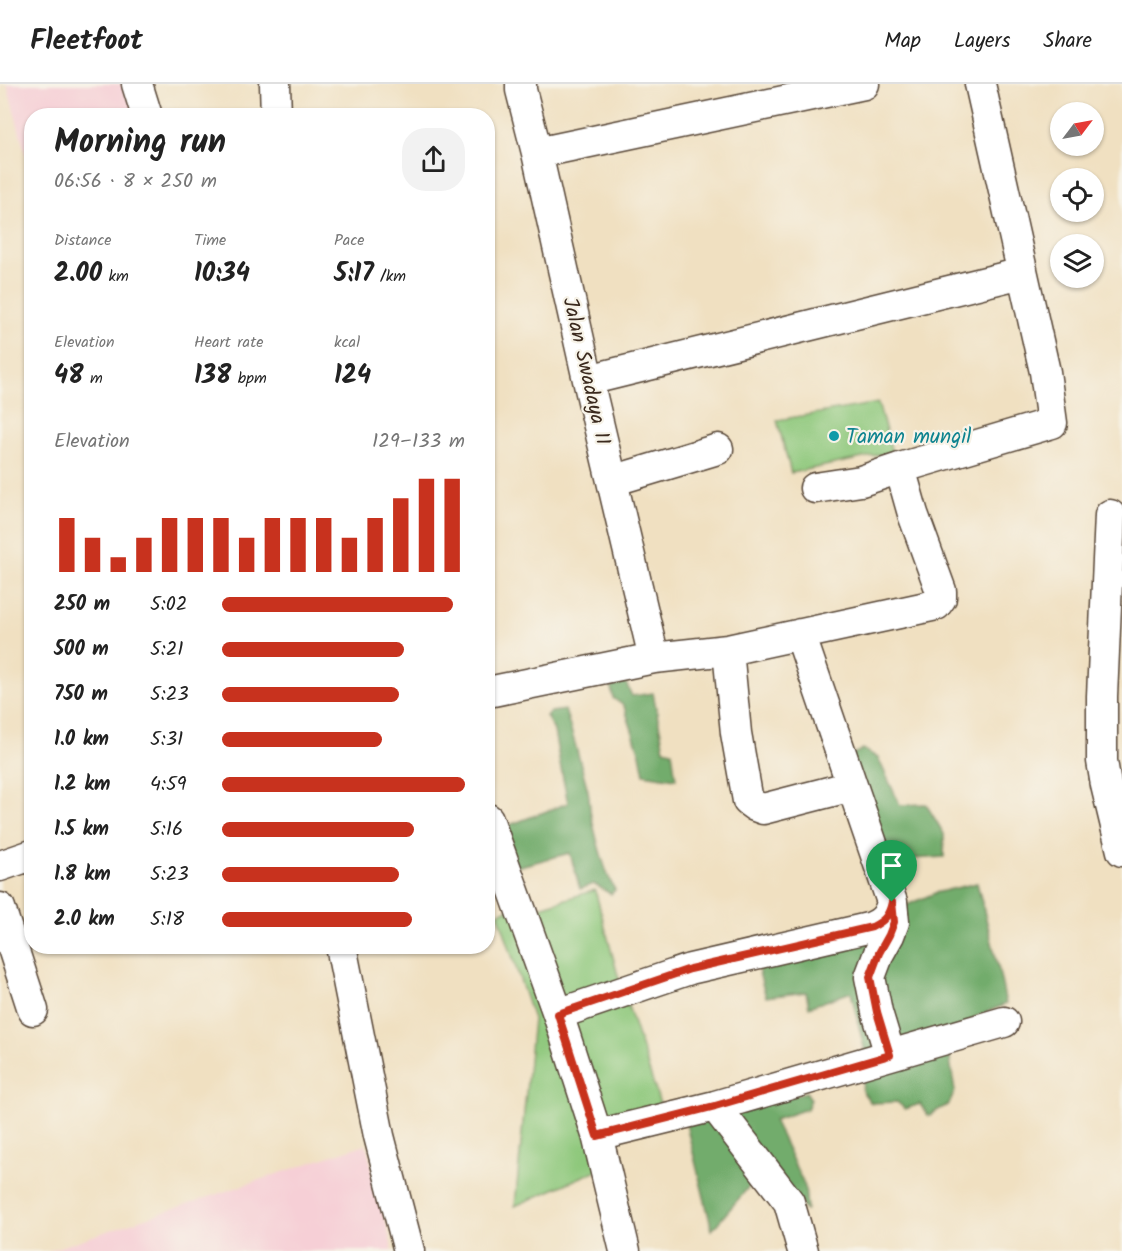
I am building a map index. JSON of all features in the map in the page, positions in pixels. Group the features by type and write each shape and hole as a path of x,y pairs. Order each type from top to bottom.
{"street":[{"path":"137,84 144,108"},
{"path":"275,84 276,108"},
{"name":"Jalan Swadaya II","path":"521,84 654,658"},
{"path":"537,153 864,84"},
{"path":"815,488 861,481 1052,423 1045,372 980,84"},
{"path":"588,380 1022,273"},
{"path":"612,481 718,449"},
{"path":"495,691 654,658 728,650 936,605 941,591 913,513 900,468"},
{"path":"1110,515 1102,696 1102,761 1122,851"},
{"path":"800,634 892,902 894,922 870,977 877,1012 890,1055"},
{"path":"728,650 736,733 748,801 763,809 852,786"},
{"path":"495,838 558,1014 597,1136 625,1251"},
{"path":"0,866 24,858"},
{"path":"558,1014 690,969 872,927 882,922 890,912 892,902"},
{"path":"0,908 33,1010"},
{"path":"343,954 379,1136 409,1251"},
{"path":"597,1136 715,1106 1004,1022"},
{"path":"715,1106 789,1202 803,1251"}],"shaded area":[{"path":"7,84 134,84 144,108 24,108 24,148"},
{"path":"366,1144 393,1251 48,1251"}],"green space":[{"name":"Taman mungil","path":"878,403 892,452 791,473 777,420"},
{"path":"626,683 632,696 653,693 664,749 672,751 676,779 644,774 640,754 624,706 613,698 611,687"},
{"path":"565,710 588,790 591,815 601,854 615,890 611,894 594,884 580,889 570,853 512,868 499,827 568,803 554,731 546,716 551,712"},
{"path":"863,749 878,758 900,805 926,804 944,834 944,857 910,859 896,908 846,758"},
{"path":"977,883 1006,1004 975,1017 948,1048 955,1091 949,1104 928,1116 920,1104 905,1109 897,1102 871,1103 862,1091 866,1056 851,992 809,1007 806,992 766,997 756,962 935,893"},
{"path":"595,890 617,972 661,1107 596,1129 528,911"},
{"path":"518,906 552,1011 540,1017 554,1013 602,1168 515,1206 533,1019 498,913"},
{"path":"806,1092 811,1099 807,1109 774,1120 805,1187 807,1209 770,1162 712,1230 686,1124"}],"place":[{"name":"Taman mungil","path":"834,436"}],"route":[{"path":"892,902 894,922 870,977 877,1012 890,1055 715,1106 597,1136 558,1014 690,969 872,927 882,922 890,912 892,902"}]}
